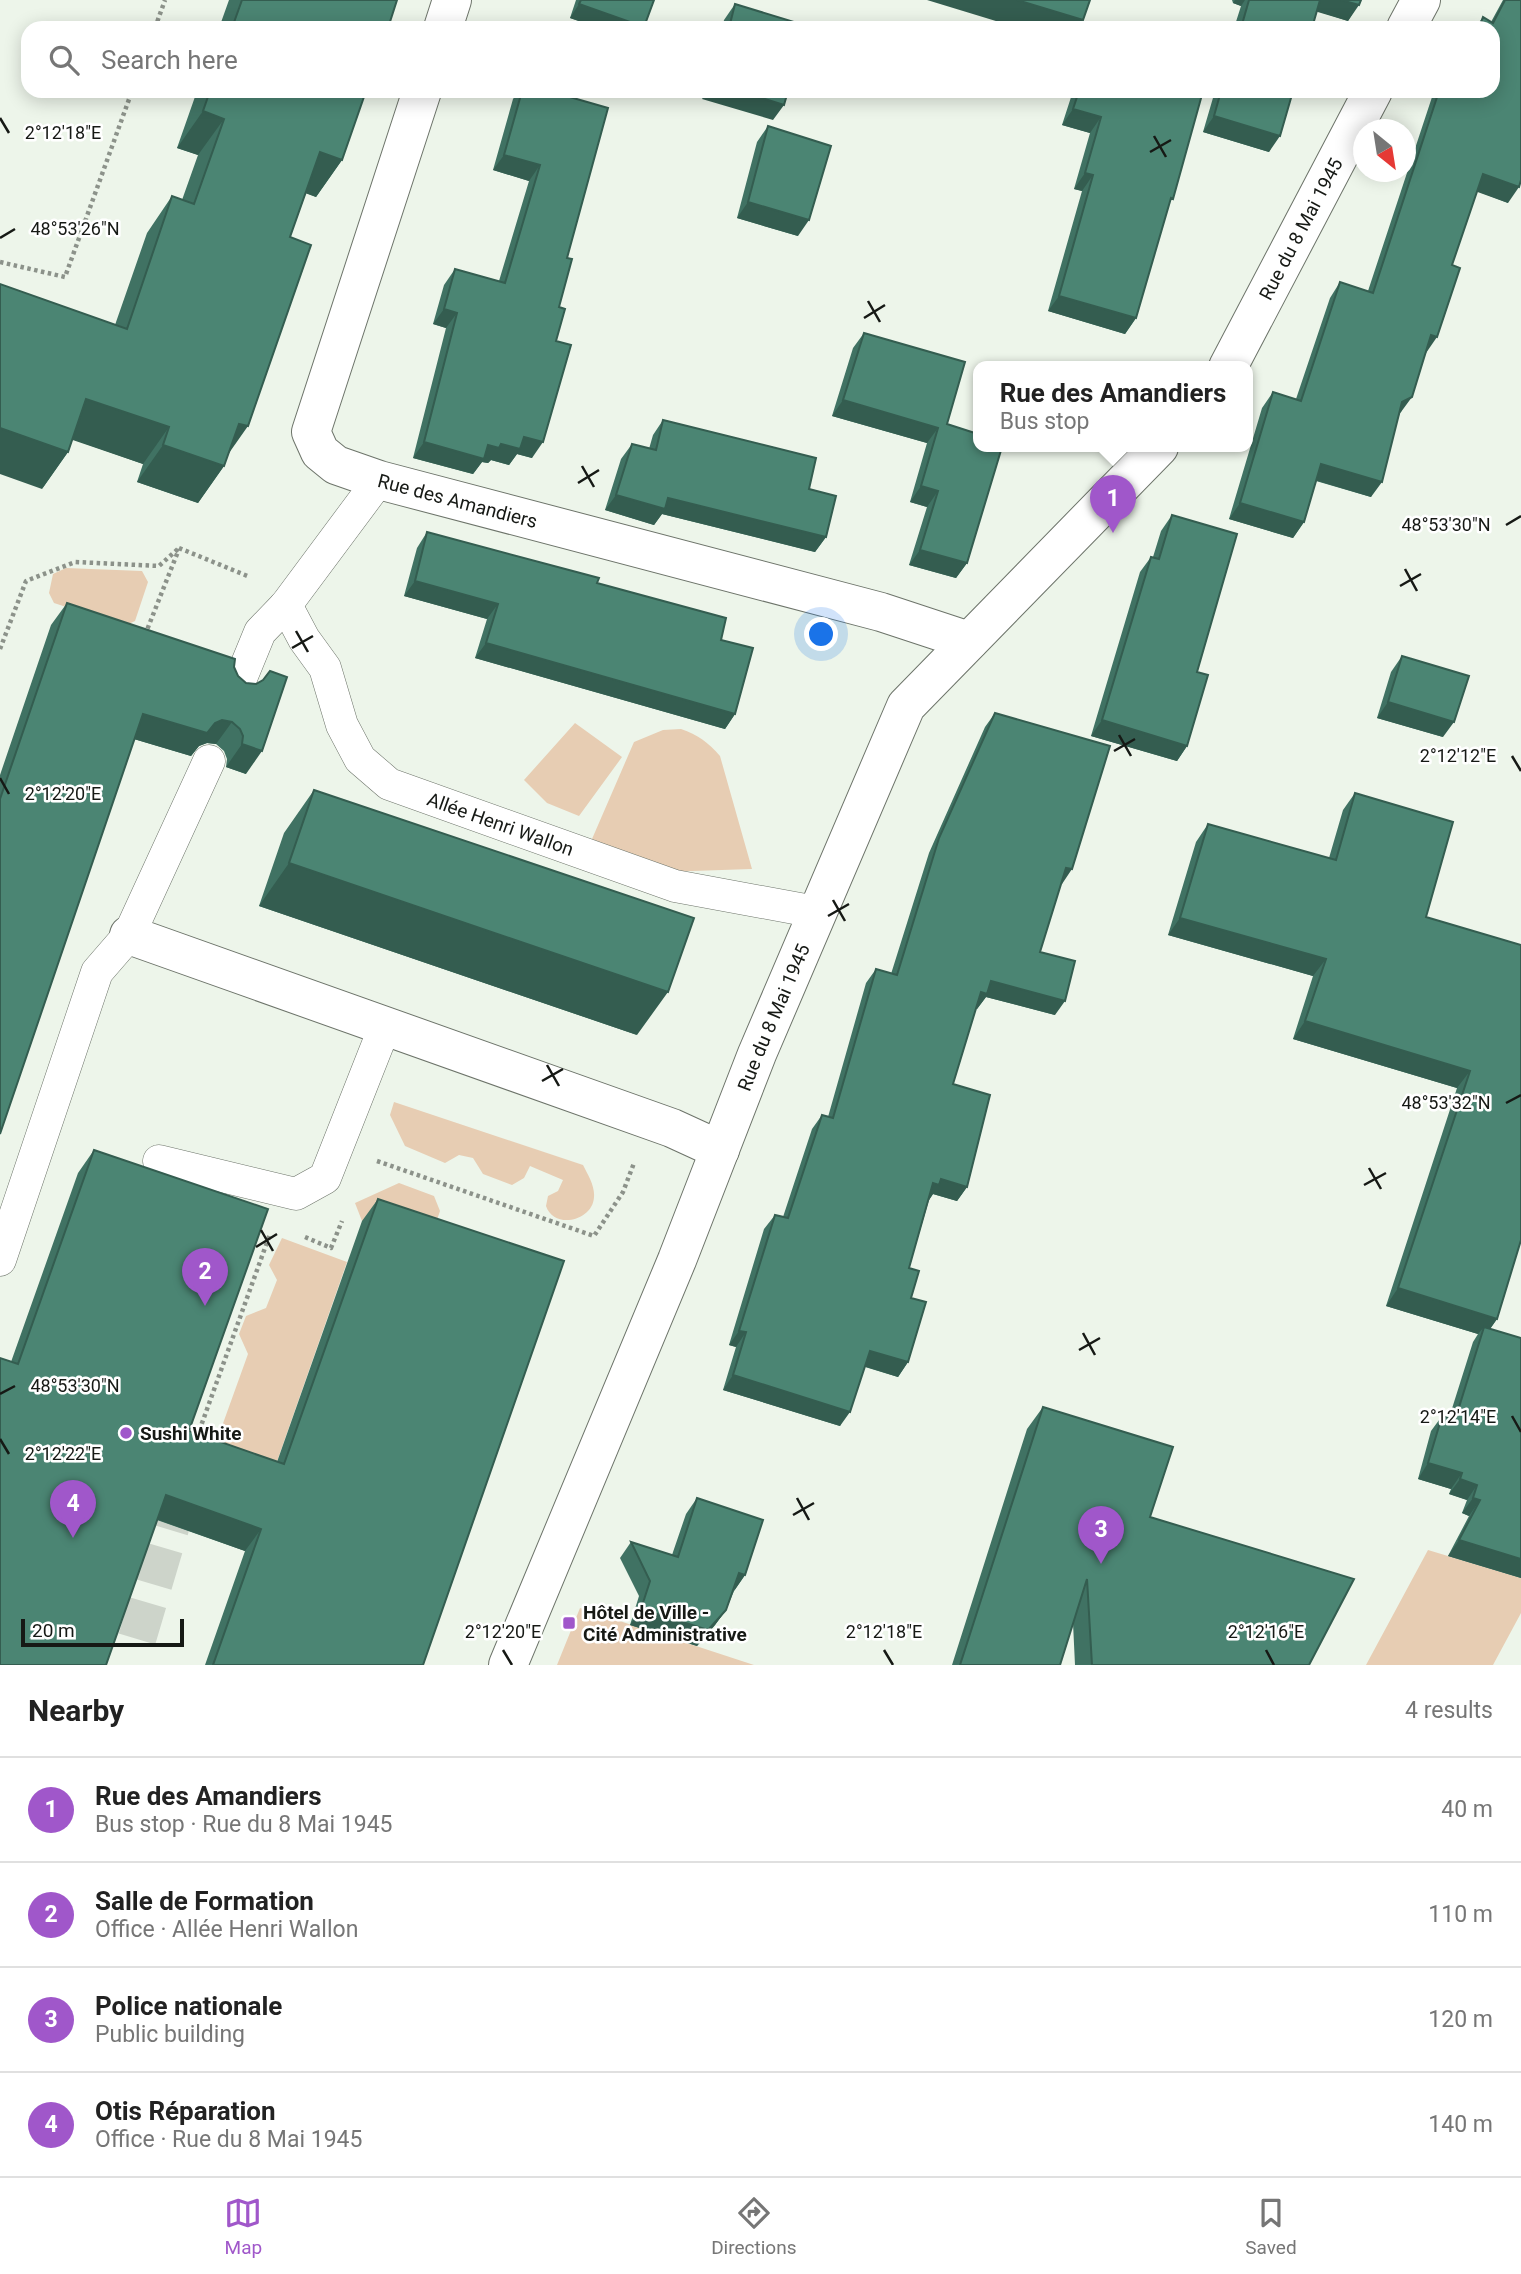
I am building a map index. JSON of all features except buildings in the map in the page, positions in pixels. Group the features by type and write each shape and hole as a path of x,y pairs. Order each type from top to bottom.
{"street":[{"path":"445,21 452,0"},
{"path":"1410,21 1421,0"},
{"name":"Rue des Amandiers","path":"420,98 311,432 320,452 336,465 379,480 881,612 969,641"},
{"name":"Rue du 8 Mai 1945","path":"1231,361 1369,98"},
{"name":"Rue du 8 Mai 1945","path":"508,1665 677,1260 757,1054 906,706 1154,452"},
{"path":"129,935 672,1128 720,1150"}],"lane":[{"path":"237,688 260,632 286,606 379,480"},
{"name":"Allée Henri Wallon","path":"286,606 304,639 325,668 342,725 360,759 389,784 675,887 816,912"},
{"path":"0,1260 97,972 129,935 209,761"},
{"path":"159,1161 296,1194 325,1178 385,1026"}],"path":[{"path":"158,21 165,0"},
{"path":"0,262 65,277 129,98"},
{"path":"179,548 256,580"},
{"path":"142,642 179,548"},
{"path":"0,649 26,581 75,562 159,566 179,548"},
{"path":"365,1156 594,1236 622,1192 636,1158"},
{"path":"312,1240 331,1248 342,1219"},
{"path":"197,1437 274,1224"}],"shaded area":[{"path":"66,568 142,571 148,582 135,621 124,626 54,603 49,593 53,574"},
{"path":"575,723 622,757 579,816 547,803 524,780"},
{"path":"681,729 702,740 720,756 752,869 662,872 592,839 634,742 663,730"},
{"path":"394,1102 583,1165 593,1189 592,1205 580,1217 564,1220 557,1218 546,1206 548,1196 558,1191 563,1180 530,1166 524,1178 512,1185 483,1174 473,1158 459,1155 445,1163 405,1146 390,1115"},
{"path":"399,1183 434,1196 440,1211 429,1243 362,1221 355,1203"},
{"path":"282,1238 347,1262 268,1487 208,1465 248,1354 239,1334 246,1316 266,1308 277,1280 269,1265"},
{"path":"1428,1550 1521,1578 1521,1613 1493,1665 1366,1665"},
{"path":"580,1608 754,1665 557,1665"}],"tunnel":[{"path":"137,1639 186,1474"}],"place":[{"name":"Rue des Amandiers","path":"1113,533"},
{"name":"Salle de Formation","path":"205,1306"},
{"name":"Sushi White","path":"126,1433"},
{"name":"Otis Réparation","path":"73,1538"},
{"name":"Police nationale","path":"1101,1564"},
{"name":"Hôtel de Ville - Cité Administrative","path":"569,1623"}]}
